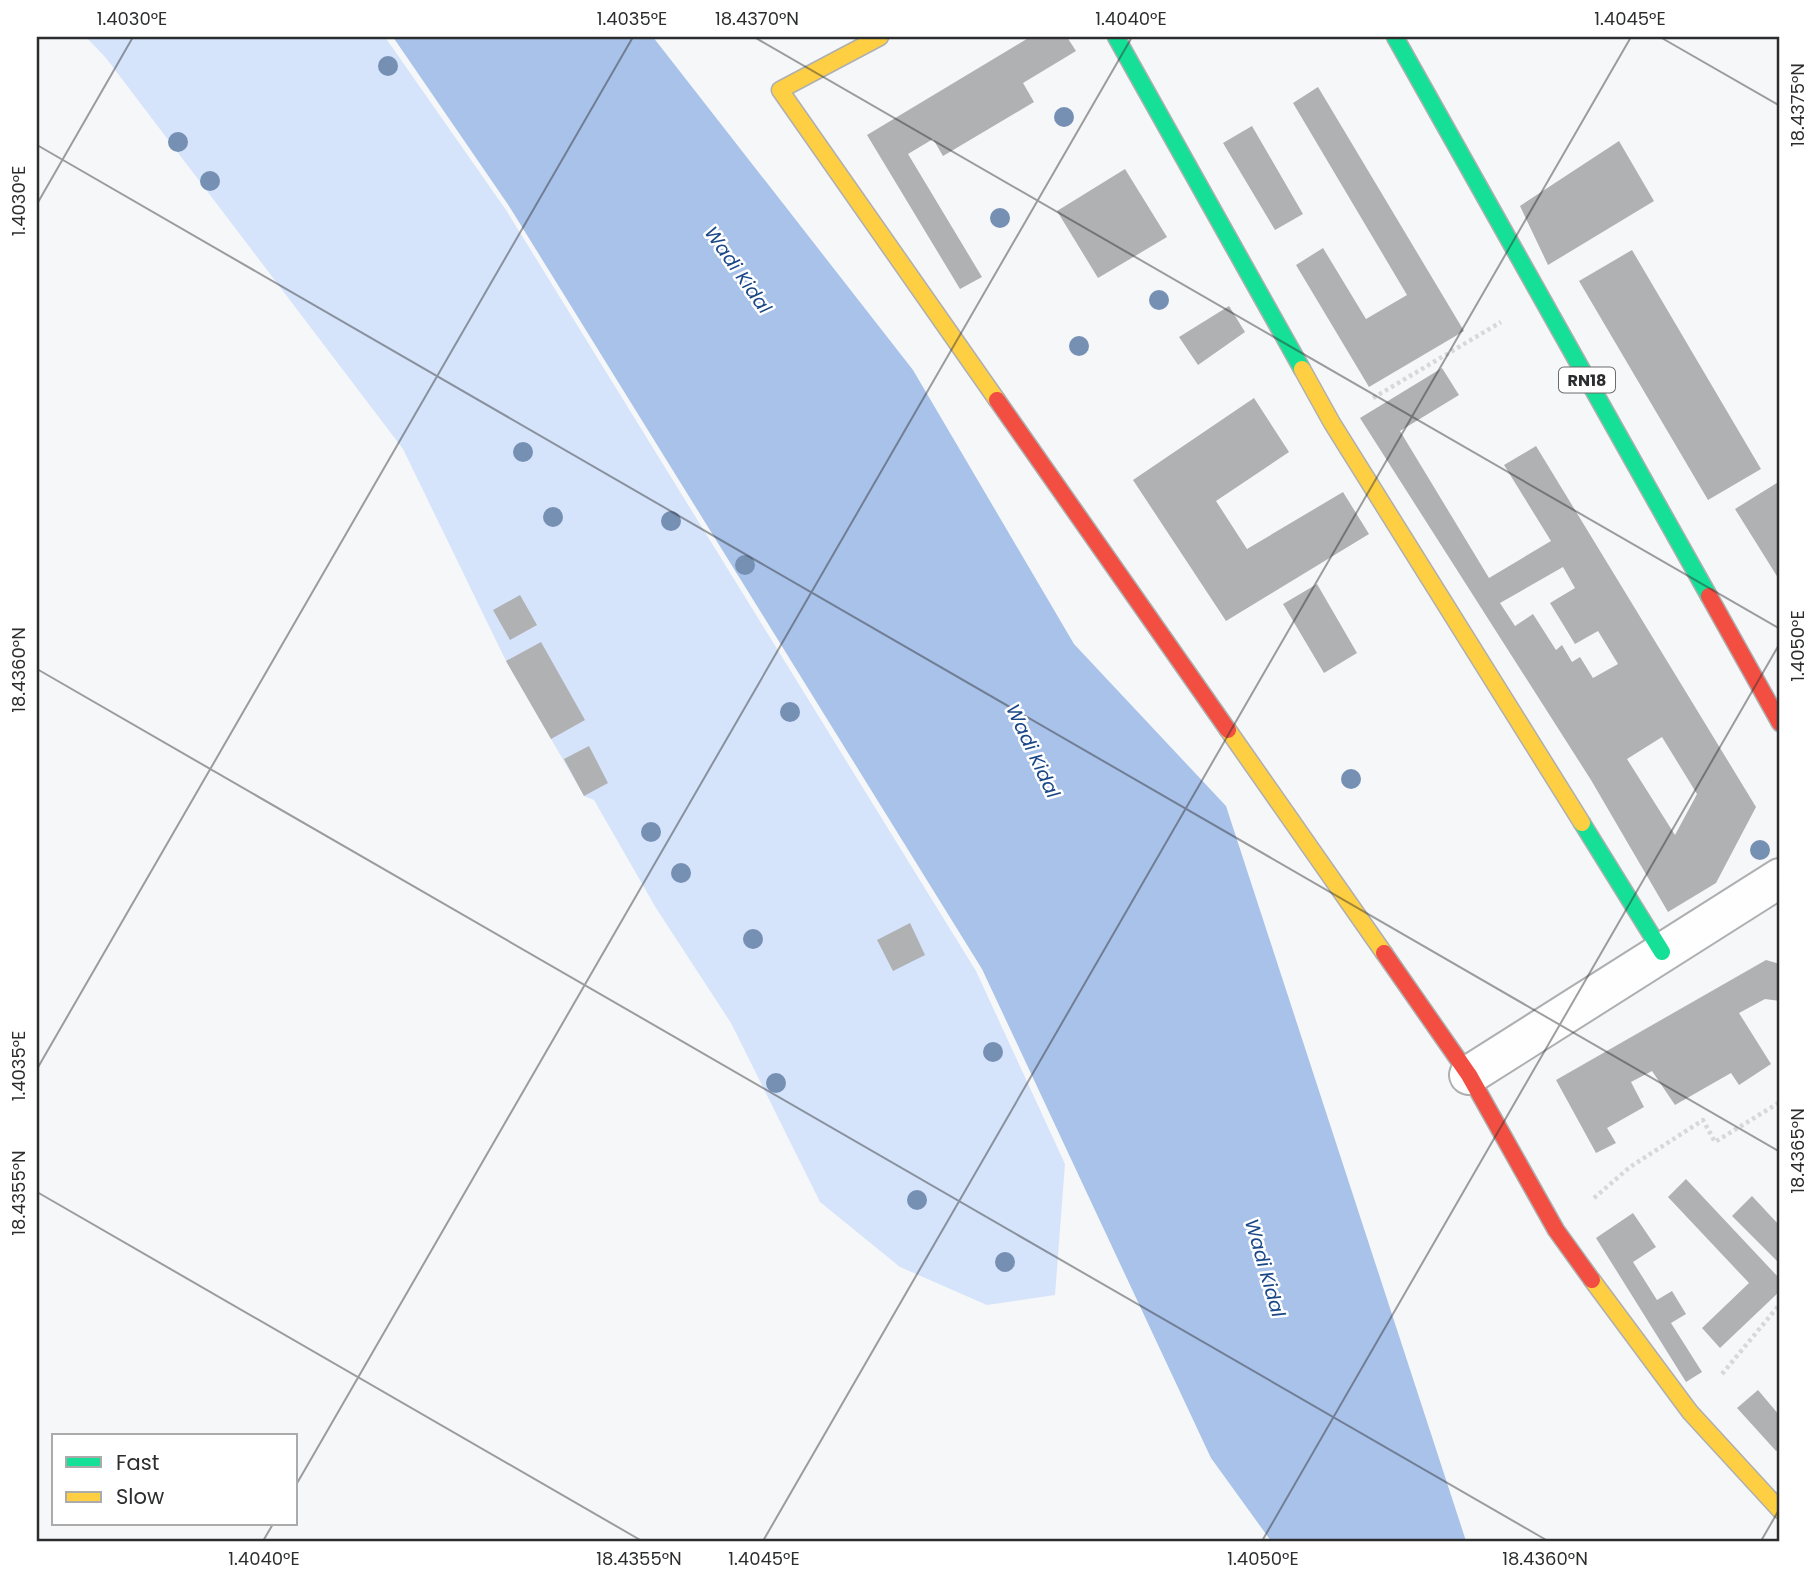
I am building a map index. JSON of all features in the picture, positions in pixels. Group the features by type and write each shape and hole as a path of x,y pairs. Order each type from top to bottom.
{"street":[{"path":"880,37 780,90 1469,1075 1556,1230 1690,1412 1780,1510"},
{"path":"1116,37 1332,423 1662,952"},
{"name":"RN18","path":"1395,37 1780,723"},
{"path":"1469,1075 1780,878"}],"path":[{"path":"1332,423 1541,298"},
{"path":"1556,1230 1630,1167 1703,1120 1715,1143 1780,1102"},
{"path":"1690,1412 1780,1304"}],"shaded area":[{"path":"86,37 385,37 506,210 976,971 1065,1164 1055,1295 987,1305 900,1267 820,1202 731,1023 656,908 594,800 584,796 506,661 403,449 106,58"}],"water":[{"name":"Wadi Kidal","path":"393,37 653,37 913,370 1074,644 1226,806 1466,1541 1271,1541 1211,1458 982,969 509,206"}],"building":[{"path":"1030,37 1067,37 1076,51 1023,83 1034,102 943,156 933,139 908,154 982,277 960,289 867,135"},
{"path":"1318,87 1464,331 1369,387 1296,265 1323,248 1366,319 1407,295 1293,103"},
{"path":"1252,126 1303,214 1275,230 1223,143"},
{"path":"1619,141 1654,201 1548,265 1520,206"},
{"path":"1125,169 1167,237 1098,278 1057,211"},
{"path":"1632,250 1761,469 1708,500 1579,281"},
{"path":"1229,306 1245,332 1198,365 1179,337"},
{"path":"1442,368 1459,395 1400,431 1489,578 1551,541 1504,465 1536,446 1756,807 1716,883 1668,912 1591,780 1360,418","holes":["1563,567 1575,588 1550,603 1575,644 1598,631 1618,664 1593,678 1580,657 1572,662 1562,645 1556,650 1533,614 1515,626 1500,603","1662,737 1697,794 1675,835 1627,759"]},
{"path":"1254,398 1289,452 1216,501 1247,549 1343,492 1369,534 1226,621 1133,480"},
{"path":"1780,481 1780,581 1735,509"},
{"path":"1317,584 1357,653 1324,673 1283,604"},
{"path":"520,595 537,625 510,640 493,610"},
{"path":"541,642 585,720 551,739 506,661"},
{"path":"589,746 608,783 584,796 564,759"},
{"path":"910,923 925,955 893,971 877,940"},
{"path":"1766,960 1780,964 1780,1001 1765,999 1739,1013 1771,1064 1739,1085 1731,1073 1675,1105 1652,1071 1631,1082 1644,1107 1607,1128 1616,1143 1596,1153 1556,1080"},
{"path":"1686,1179 1780,1279 1780,1291 1720,1348 1702,1328 1749,1283 1668,1197"},
{"path":"1752,1196 1780,1226 1780,1264 1732,1216"},
{"path":"1633,1213 1656,1247 1633,1262 1657,1300 1672,1291 1686,1314 1671,1323 1702,1372 1686,1382 1596,1238"},
{"path":"1758,1390 1780,1416 1780,1448 1776,1451 1737,1408"}],"traffic: fast":[{"path":"1116,37 1302,369"},
{"path":"1395,37 1709,596"},
{"path":"1582,823 1662,952"}],"traffic: slow":[{"path":"880,37 780,90 997,400"},
{"path":"1302,369 1332,423 1582,823"},
{"path":"1228,730 1384,953"},
{"path":"1592,1280 1690,1412 1780,1510"}],"traffic: jam":[{"path":"997,400 1228,730"},
{"path":"1709,596 1780,723"},
{"path":"1384,953 1469,1075 1556,1230 1592,1280"}]}
